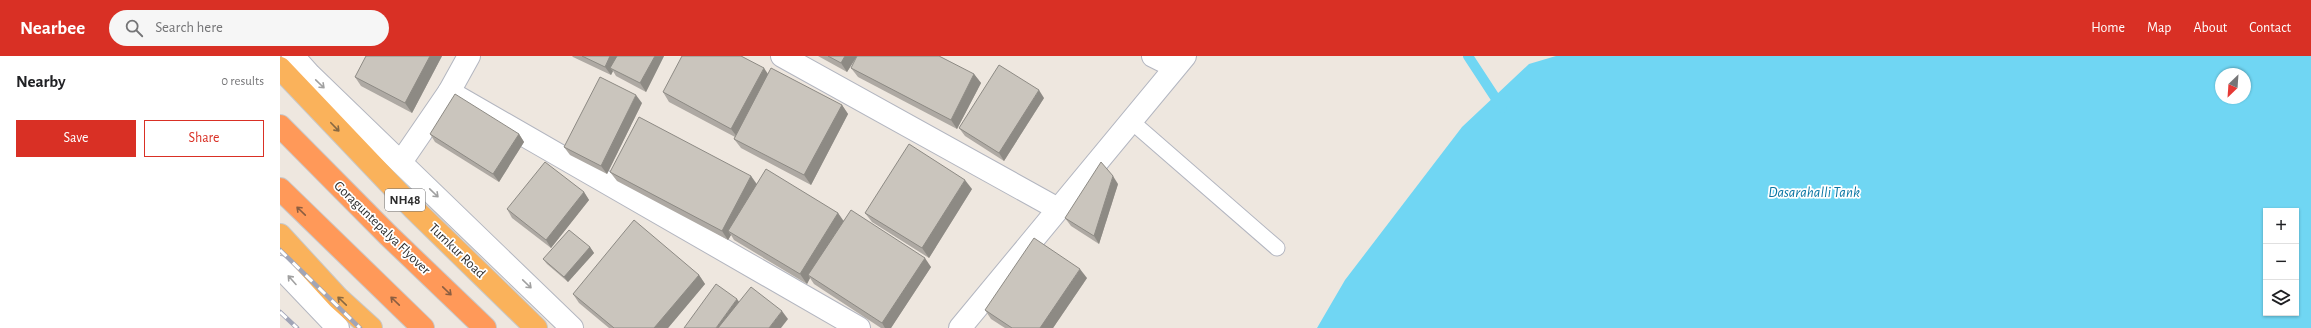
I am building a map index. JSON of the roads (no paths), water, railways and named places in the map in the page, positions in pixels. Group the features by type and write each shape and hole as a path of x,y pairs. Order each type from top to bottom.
{"highway":[{"name":"Tumkur Road","path":"280,68 414,209 536,328"},
{"name":"Goraguntepalya Flyover","path":"280,126 388,235 485,328"},
{"path":"280,189 423,328"},
{"path":"280,235 338,298 371,328"}],"street":[{"path":"293,56 310,75 572,328"},
{"path":"401,162 449,92 469,56"},
{"path":"782,56 1058,210"},
{"path":"960,328 1180,62 1153,56"},
{"path":"449,92 859,328"},
{"path":"280,267 338,328"}],"lane":[{"path":"1131,121 1277,248"}],"water":[{"name":"Dasarahalli Tank","path":"1556,56 2311,56 2311,328 1317,328 1345,280 1462,127 1529,64"}],"waterway":[{"path":"1468,56 1502,108"}],"railway":[{"path":"280,250 360,328"},
{"path":"280,312 297,328"}]}
